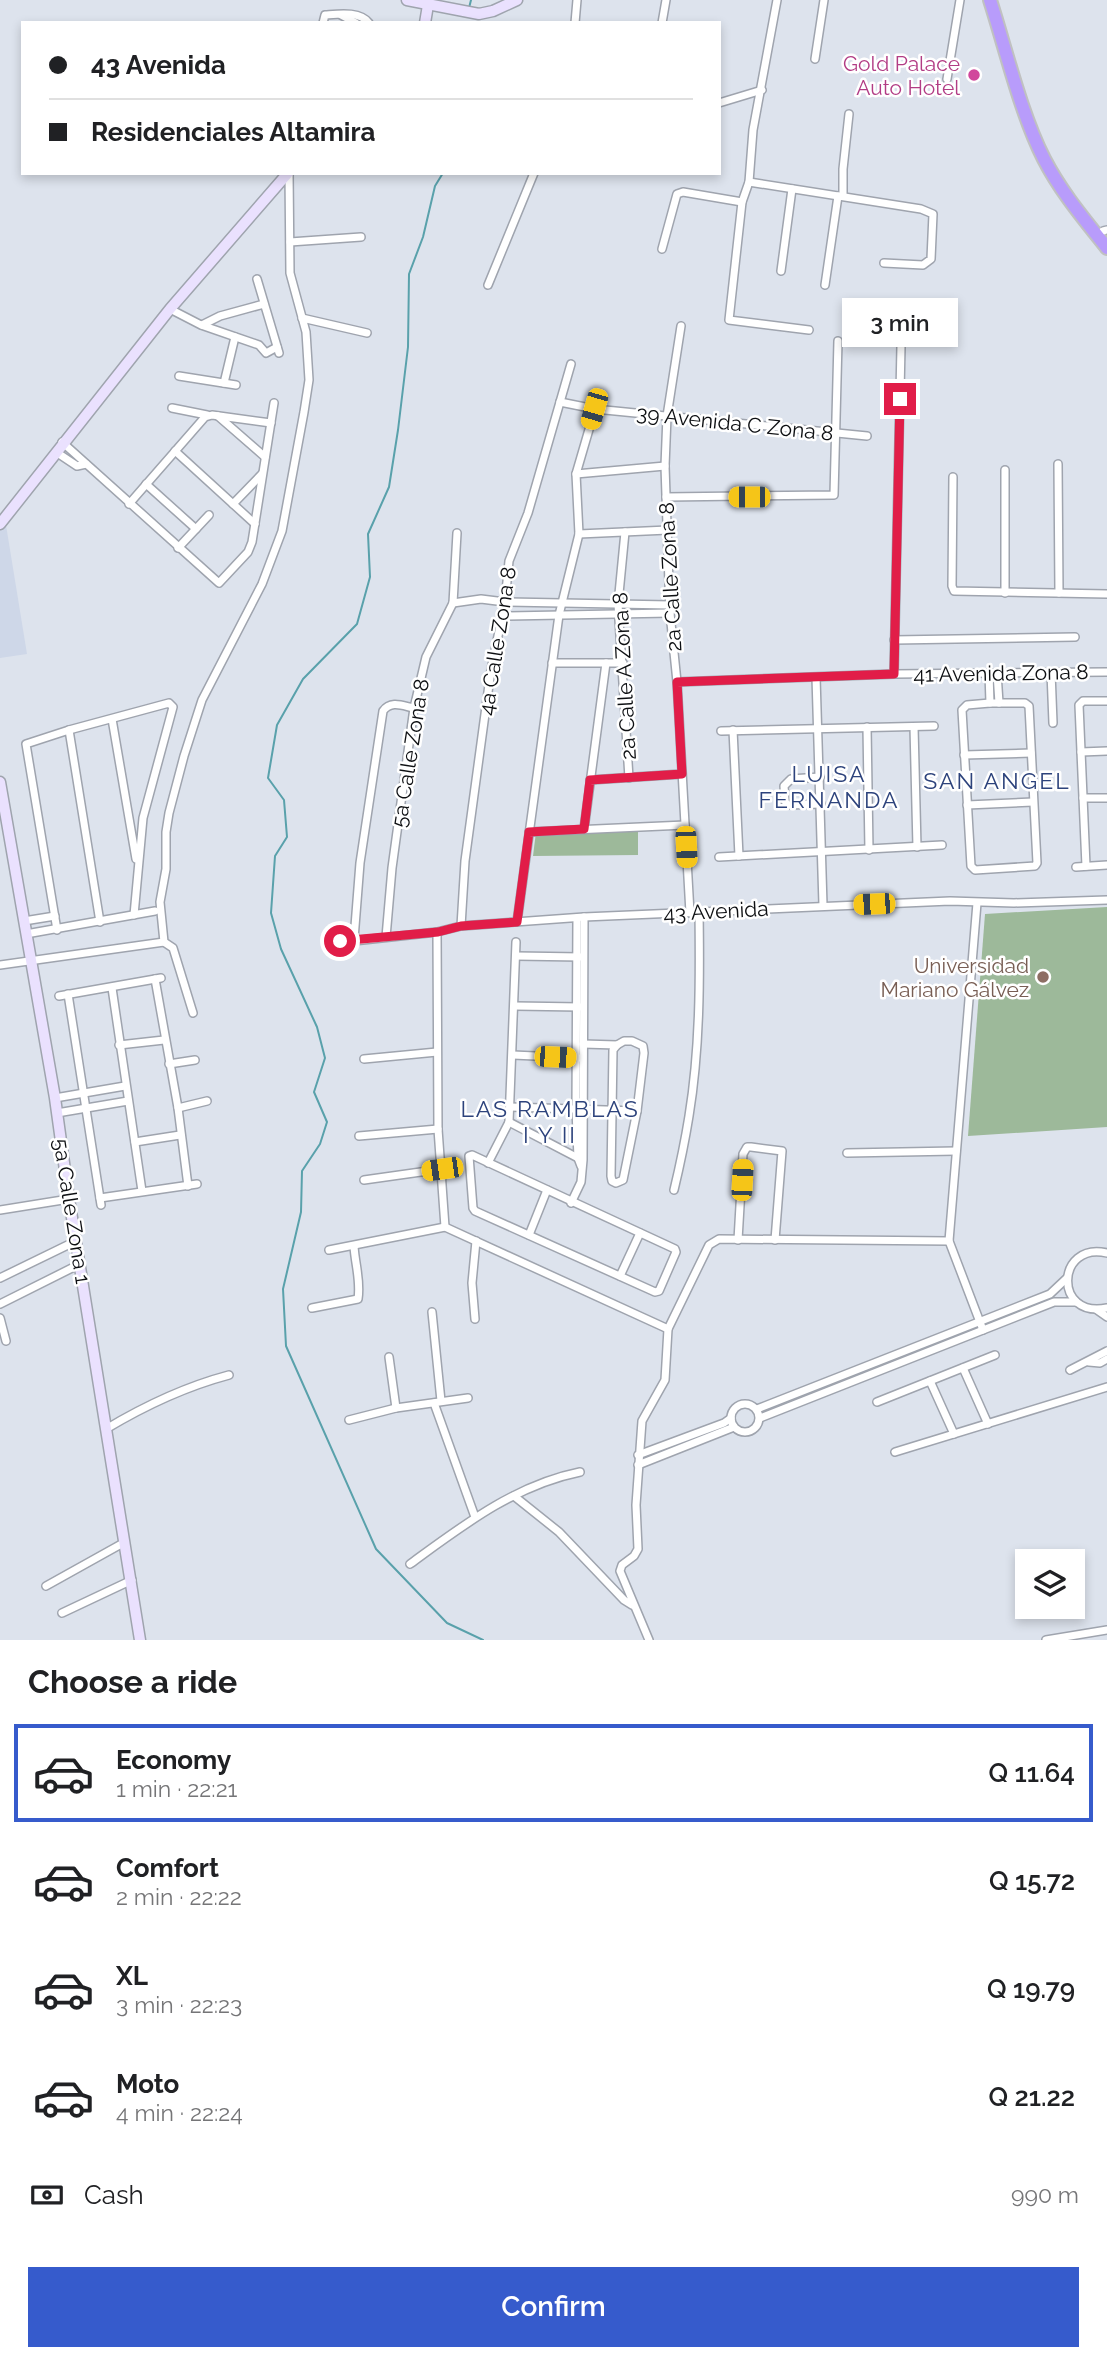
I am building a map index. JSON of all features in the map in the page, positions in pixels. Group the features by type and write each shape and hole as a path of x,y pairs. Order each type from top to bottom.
{"highway":[{"path":"990,0 1043,157 1076,209 1107,248"},
{"path":"997,0 1042,135 1065,180 1106,232"}],"street":[{"path":"407,0 429,2 479,14 494,11 517,0"},
{"path":"575,21 577,0"},
{"path":"662,21 666,0"},
{"path":"777,0 753,130 749,183 742,202 729,320 809,330"},
{"path":"815,59 824,0"},
{"path":"947,79 960,0"},
{"path":"425,21 429,2"},
{"path":"324,21 325,15 350,14 369,21"},
{"path":"340,15 352,21"},
{"path":"721,102 762,90"},
{"path":"825,285 840,196 849,114"},
{"path":"0,524 62,442 170,309 286,175"},
{"path":"164,942 160,902 166,869 166,825 202,700 262,584 276,548 286,516 309,380 306,332 290,274 288,175"},
{"path":"488,285 533,175"},
{"path":"749,183 921,209 933,214 931,259 928,263 884,263"},
{"path":"780,271 792,188"},
{"path":"662,249 677,194 683,192 742,202"},
{"path":"290,242 361,237"},
{"path":"170,309 201,325 259,345 266,353 278,350 257,279"},
{"path":"201,325 220,316 264,304"},
{"path":"302,318 367,333"},
{"name":"2a Calle Zona 8","path":"681,326 667,416 665,466 670,609 677,682 690,913"},
{"path":"224,383 235,337"},
{"path":"259,345 274,338"},
{"path":"667,497 831,497 836,492 838,341"},
{"path":"894,674 901,345"},
{"name":"4a Calle Zona 8","path":"461,926 465,861 509,561 528,513 570,364"},
{"path":"179,376 236,385"},
{"name":"39 Avenida C Zona 8","path":"560,402 594,409 867,436"},
{"path":"62,442 219,583 248,552 274,403"},
{"path":"172,408 271,423"},
{"path":"517,922 559,615 579,534 576,474 594,409"},
{"path":"129,504 208,415"},
{"path":"217,415 265,457"},
{"path":"175,451 255,524"},
{"path":"56,452 77,466 86,464"},
{"path":"1058,464 1059,593"},
{"path":"576,474 665,466"},
{"path":"1004,470 1005,593"},
{"path":"233,504 262,474"},
{"path":"953,477 953,590 1107,594"},
{"path":"146,484 196,529"},
{"path":"178,548 209,514"},
{"path":"579,534 668,530"},
{"name":"2a Calle A Zona 8","path":"625,532 618,604 629,778"},
{"name":"5a Calle Zona 8","path":"386,937 392,867 414,708 426,657 453,603 457,533"},
{"path":"453,603 481,599 505,602 618,604 670,609"},
{"path":"502,616 619,615 670,609"},
{"path":"894,640 1075,637"},
{"path":"552,663 623,663"},
{"path":"584,829 606,663"},
{"path":"1051,672 1053,723"},
{"name":"41 Avenida Zona 8","path":"677,682 894,674 1107,672"},
{"path":"993,673 994,703"},
{"path":"816,677 822,905"},
{"path":"1086,866 1081,702 1107,701"},
{"path":"57,930 26,744 169,703 173,707 143,818 134,915"},
{"path":"1026,703 1030,706 1031,752 1037,865 975,870 971,866 964,755 964,707 1026,703"},
{"path":"355,939 360,863 383,711 390,705 414,708"},
{"path":"112,719 137,867"},
{"path":"721,731 934,726"},
{"path":"867,727 869,850"},
{"path":"914,727 916,847"},
{"path":"69,730 100,922"},
{"path":"733,730 739,856"},
{"path":"1081,752 1107,751"},
{"path":"964,755 1031,752"},
{"path":"590,780 682,774"},
{"path":"820,777 793,778 784,786 787,805 821,804"},
{"name":"5a Calle Zona 1","path":"0,782 55,1098 140,1640"},
{"path":"1083,799 1107,797"},
{"path":"967,805 1033,802"},
{"path":"529,832 685,825"},
{"path":"719,857 942,845"},
{"path":"1076,867 1107,865"},
{"name":"43 Avenida","path":"326,944 438,932 461,926 581,917 822,905 1107,900"},
{"path":"977,903 949,1241 981,1326"},
{"path":"26,934 155,911"},
{"path":"674,1190 690,1115 698,1002 699,912"},
{"path":"23,921 55,916"},
{"path":"579,1162 583,1160 579,1109 581,917"},
{"path":"43,918 45,931"},
{"path":"438,932 438,1129 445,1227"},
{"path":"0,965 164,942 173,948 193,1013"},
{"path":"488,1163 509,1122 516,942"},
{"path":"516,956 580,957"},
{"path":"59,996 158,979 164,1040 178,1108 188,1186"},
{"path":"112,988 142,1191"},
{"path":"68,994 101,1201 142,1191 197,1184"},
{"path":"515,1006 579,1007"},
{"path":"579,1007 583,1044 579,1058"},
{"path":"119,1045 164,1040"},
{"path":"583,1044 617,1045 632,1041 643,1046 637,1111 623,1180 616,1183 611,1176 613,1051 617,1045"},
{"path":"364,1059 437,1052"},
{"path":"513,1055 579,1058"},
{"path":"169,1064 195,1060"},
{"path":"55,1098 125,1086"},
{"path":"57,1113 128,1101"},
{"path":"178,1108 207,1101"},
{"path":"510,1107 637,1111"},
{"path":"509,1122 579,1162"},
{"path":"359,1136 438,1129"},
{"path":"135,1142 180,1135"},
{"path":"738,1240 743,1154 747,1147 751,1147 782,1152 775,1240"},
{"path":"847,1153 956,1151"},
{"path":"469,1156 547,1190 676,1252 659,1291 656,1292 474,1210 469,1156"},
{"path":"571,1203 581,1182 579,1162"},
{"path":"364,1180 442,1169"},
{"path":"529,1235 547,1190"},
{"path":"0,1210 69,1199"},
{"path":"329,1250 445,1227 668,1329"},
{"path":"620,1276 640,1233"},
{"path":"649,1640 620,1572 622,1565 634,1556 638,1549 636,1505 642,1421 665,1380 668,1329 711,1244 719,1239 949,1241"},
{"path":"0,1278 76,1241"},
{"path":"475,1320 472,1283 476,1241"},
{"path":"313,1308 358,1298 359,1281 354,1246"},
{"path":"1107,1253 1098,1251 1077,1258 1070,1267 1067,1278 1068,1287 1076,1302 1086,1308 1107,1308"},
{"path":"0,1304 80,1264"},
{"path":"760,1418 981,1326 1051,1294 1067,1278"},
{"path":"757,1409 981,1326 1054,1302 1076,1302"},
{"path":"1097,1310 1107,1317"},
{"path":"432,1312 438,1402 475,1517"},
{"path":"0,1318 6,1341"},
{"path":"1070,1370 1107,1351"},
{"path":"877,1402 995,1355"},
{"path":"389,1357 396,1408"},
{"path":"1088,1362 1100,1363 1107,1359"},
{"path":"963,1368 988,1424"},
{"path":"106,1429 154,1401 196,1384 229,1375"},
{"path":"930,1381 954,1434"},
{"path":"895,1452 1107,1387"},
{"path":"349,1420 396,1408 468,1398"},
{"path":"743,1403 753,1405 757,1409 759,1423 752,1431 742,1432 734,1427 731,1418 734,1408 743,1403"},
{"path":"638,1455 731,1418"},
{"path":"638,1465 734,1427"},
{"path":"410,1564 475,1517 546,1481 580,1472"},
{"path":"514,1496 559,1532 624,1600 633,1606"},
{"path":"46,1586 125,1542"},
{"path":"62,1613 131,1580"},
{"path":"1050,1640 1107,1630"}],"shaded area":[{"path":"5,519 27,654 0,658 0,526"}],"green space":[{"path":"638,827 638,855 533,856 536,832"},
{"name":"Universidad Mariano Gálvez","path":"1107,907 1107,1127 968,1136 985,914"}],"waterway":[{"path":"469,8 471,0"},
{"path":"442,175 435,186 423,237 409,274 408,347 398,430 389,487 368,534 370,577 357,624 303,679 277,725 268,778 284,800 287,837 275,856 271,913 281,949 317,1027 325,1058 314,1092 327,1122 320,1144 302,1171 301,1212 283,1289 286,1346 376,1549 447,1623 483,1640"}],"place":[{"name":"Gold Palace Auto Hotel","path":"974,75"},
{"name":"Universidad Mariano Gálvez","path":"1043,977"}],"district":[{"name":"SAN ANGEL","path":"997,780"},
{"name":"LUISA FERNANDA","path":"829,786"},
{"name":"LAS RAMBLAS I Y II","path":"550,1121"}],"route":[{"path":"340,941 517,922 529,832 584,829 590,780 682,774 677,682 894,674 900,399"}]}
